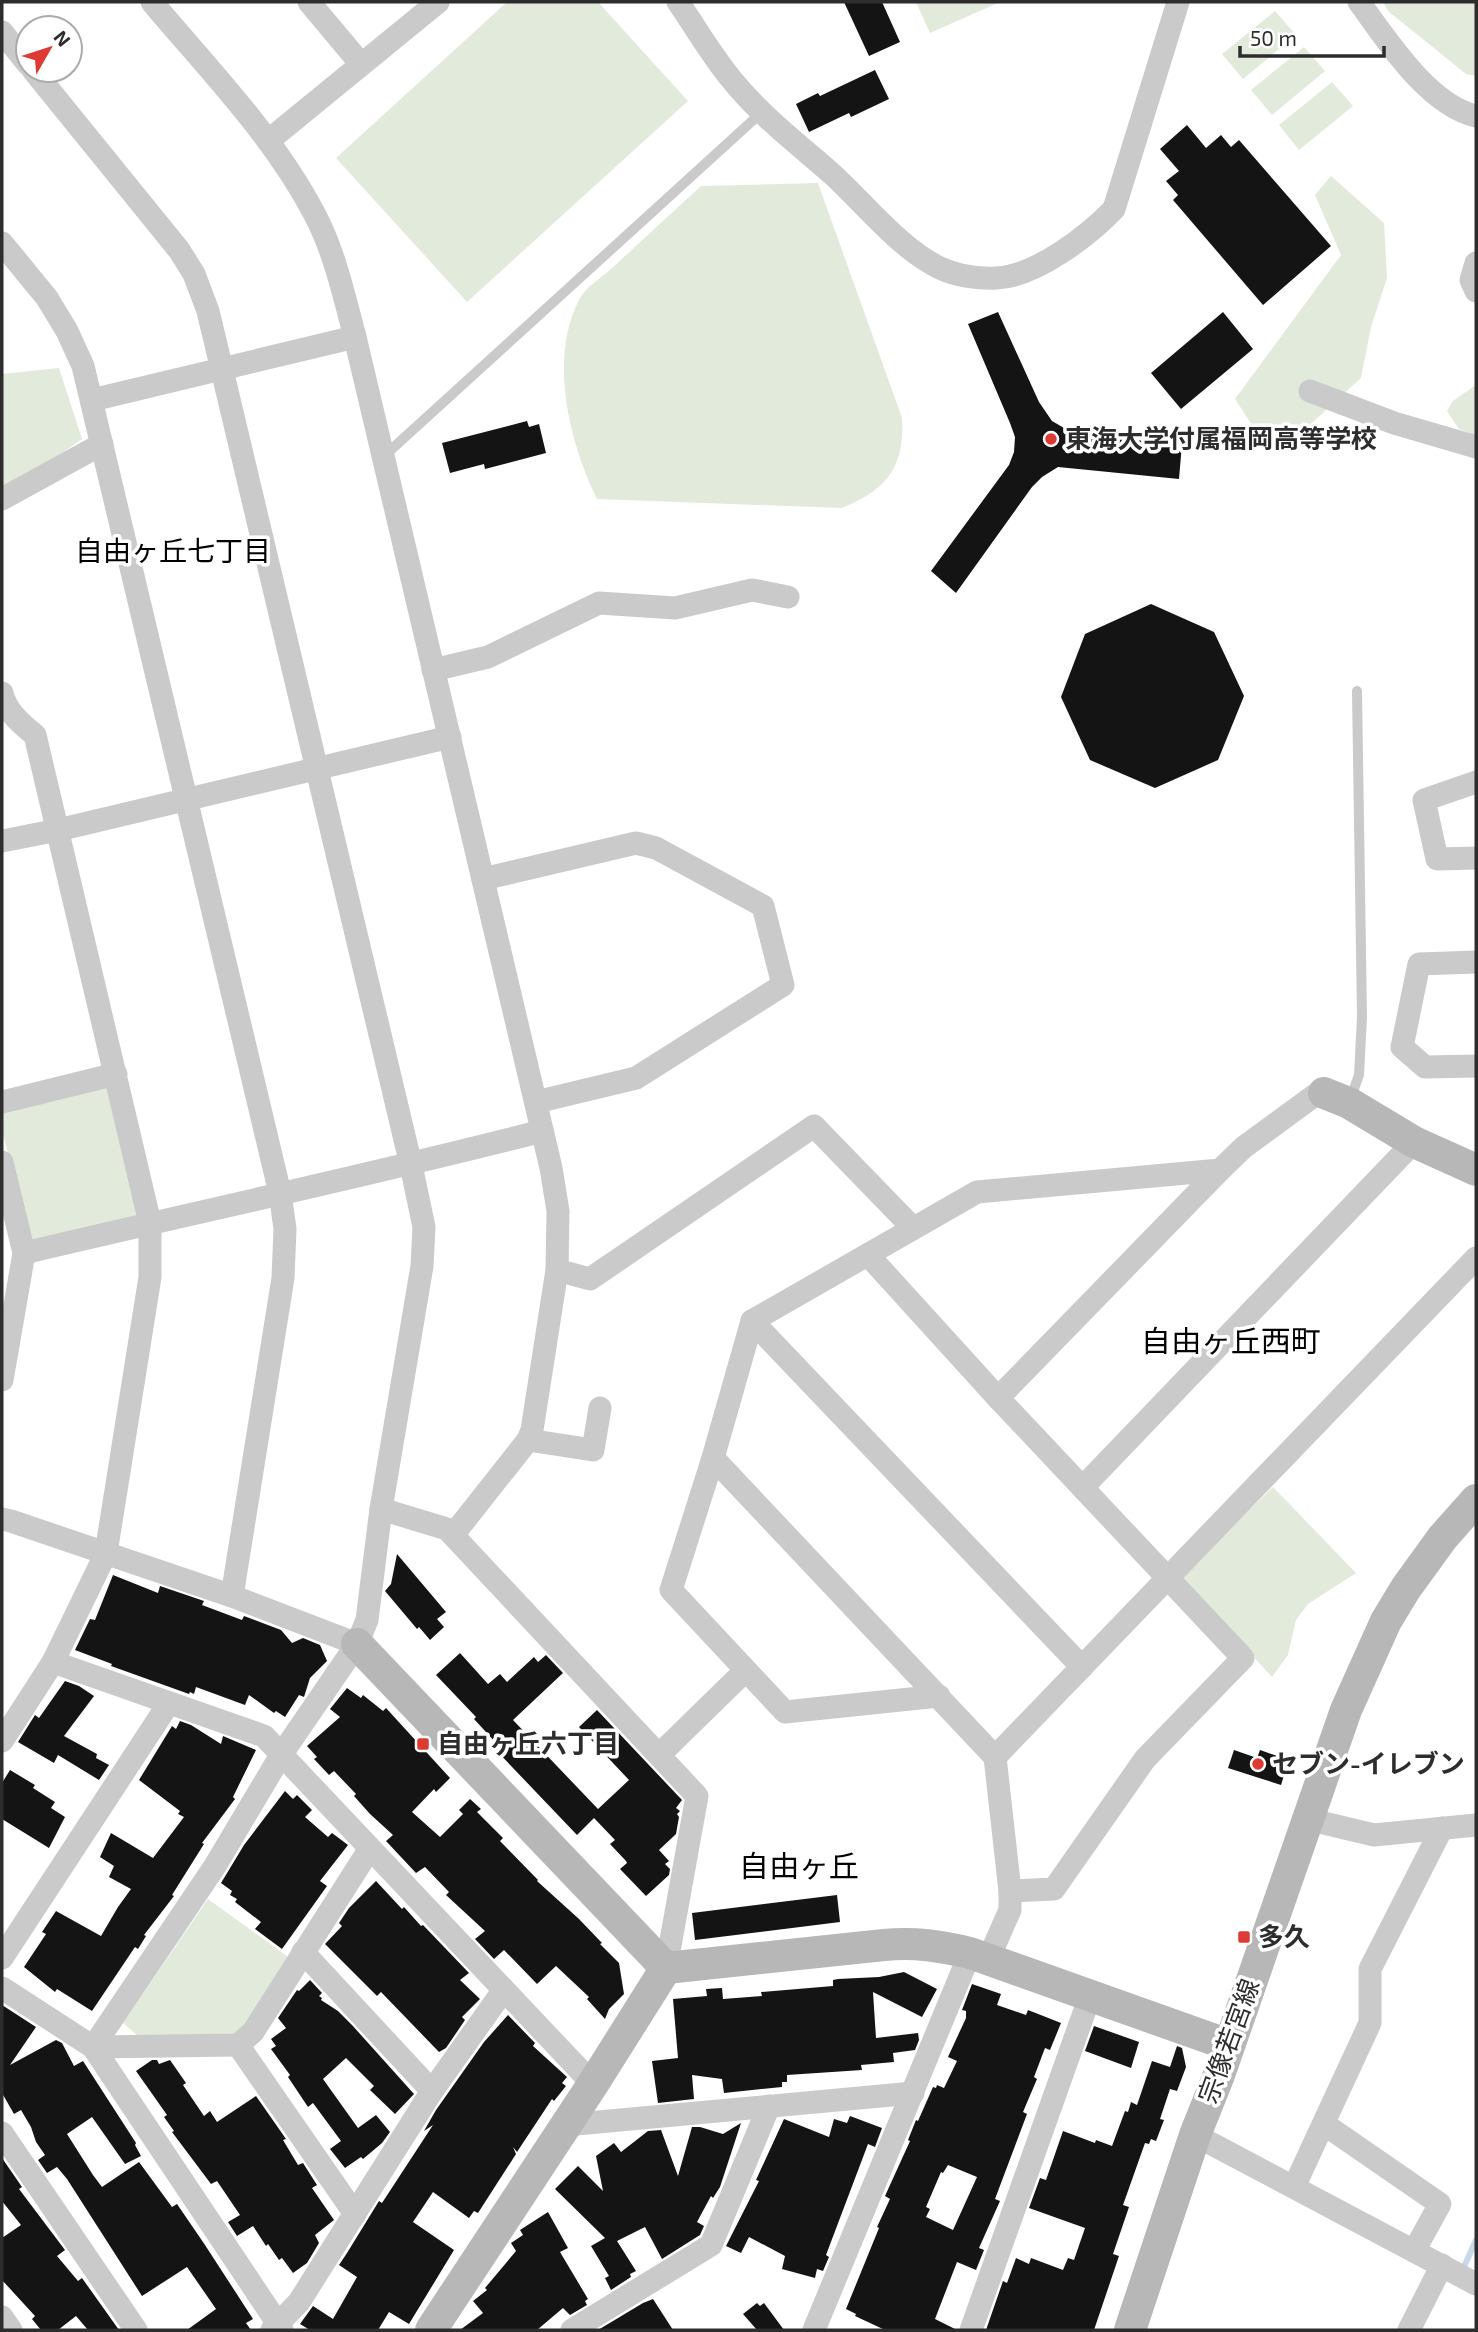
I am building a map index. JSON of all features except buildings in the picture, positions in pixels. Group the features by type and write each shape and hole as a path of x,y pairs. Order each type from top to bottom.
{"street":[{"path":"152,2 268,141 316,216 333,257 355,337 450,737 536,1102 558,1211 557,1270 532,1430 528,1440 453,1535"},
{"path":"309,2 361,64"},
{"path":"268,141 438,2"},
{"path":"678,2 731,79 761,113 915,251 940,268 962,275 1000,278 1042,264 1099,224 1114,209 1178,2"},
{"path":"1359,2 1409,71 1461,113 1476,117"},
{"path":"2,32 14,47"},
{"path":"44,84 179,250 194,274 208,311 224,369 424,1227 422,1266 381,1509 367,1620 357,1644 281,1755 215,1866 93,2047"},
{"path":"2,243 47,298 67,331 83,366 280,1193 285,1229 283,1278 232,1596"},
{"path":"1476,263 1471,280 1476,291"},
{"path":"92,400 355,337"},
{"path":"1310,391 1394,422 1476,447"},
{"path":"2,499 102,444"},
{"path":"433,670 488,657 599,603 675,608 752,590 788,597"},
{"path":"2,693 11,725 35,735 150,1223 150,1277 106,1553 53,1662 2,1741"},
{"path":"2,841 450,737"},
{"path":"1476,782 1424,800 1437,859 1476,858"},
{"path":"483,879 636,843 656,848 763,906 783,985 636,1078 536,1102"},
{"path":"1476,962 1419,964 1402,1047 1426,1067 1476,1066"},
{"path":"2,1102 116,1074"},
{"path":"999,1398 1220,1170 1244,1147 1315,1095 1337,1098 1414,1142 1476,1170"},
{"path":"557,1270 590,1279 814,1126 914,1228"},
{"path":"24,1254 411,1165 542,1131"},
{"path":"1083,1487 1414,1142"},
{"path":"2,1162 24,1254 2,1380"},
{"path":"939,1696 786,1712 671,1590 713,1458 752,1321 977,1192 1220,1170"},
{"path":"868,1255 1243,1658 1145,1759 1054,1889 1010,1891"},
{"path":"995,1757 1476,1258"},
{"path":"752,1321 1082,1667"},
{"path":"528,1440 593,1450 600,1408"},
{"path":"713,1458 995,1757 1010,1910 979,1957 913,2093 814,2330"},
{"name":"宗像若宮線","path":"1130,2330 1195,2135 1346,1710 1385,1621 1443,1537 1476,1500"},
{"path":"381,1509 446,1530 453,1535 697,1796 666,1968 431,2330"},
{"path":"2,1520 12,1521 232,1596 357,1644 666,1968"},
{"path":"53,1662 264,1736 593,2084"},
{"path":"659,1755 746,1671"},
{"path":"2,1958 170,1703"},
{"path":"1307,1819 1374,1835 1476,1825"},
{"path":"1294,2187 1370,2023 1370,1969 1442,1828"},
{"path":"93,2047 238,2045 253,2032 369,1850"},
{"path":"666,1968 911,1942 933,1944 979,1957 1229,2045"},
{"path":"303,1952 432,2091"},
{"path":"2,1988 93,2047 277,2329 299,2302 432,2091 503,1991"},
{"path":"971,2330 1090,1996"},
{"path":"238,2045 355,2214"},
{"path":"566,2125 913,2093"},
{"path":"572,2330 711,2245 769,2106"},
{"path":"1324,2124 1440,2204 1414,2251"},
{"path":"2,2133 136,2330"},
{"path":"1195,2135 1476,2284"},
{"path":"1409,2330 1442,2265"},
{"path":"2,2316 11,2330"}],"lane":[{"path":"383,457 761,113"},
{"path":"1337,1098 1359,1075 1362,1017 1357,691"}],"green space":[{"path":"507,2 598,2 688,101 467,302 336,158"},
{"path":"916,2 1000,2 930,33"},
{"path":"1383,2 1476,2 1476,76 1466,74 1388,11"},
{"path":"1275,11 1296,35 1243,79 1222,54"},
{"path":"1304,47 1325,71 1272,115 1251,90"},
{"path":"1332,82 1353,106 1299,150 1279,125"},
{"path":"1331,176 1384,223 1387,278 1371,327 1361,378 1302,432 1288,437 1252,425 1235,399 1341,255 1315,195"},
{"path":"818,183 902,418 900,451 890,475 870,493 842,508 597,499 578,452 566,399 565,346 570,321 580,298 701,186"},
{"path":"59,368 82,439 2,495 2,374"},
{"path":"1476,385 1476,436 1459,429 1447,411 1453,401"},
{"path":"104,1083 110,1088 140,1215 34,1243 28,1238 2,1129 2,1109"},
{"path":"1273,1487 1356,1573 1308,1604 1296,1620 1288,1655 1272,1677 1183,1580 1184,1573"},
{"path":"208,1899 291,1959 236,2036 138,2036 123,2023"}],"waterway":[{"path":"1463,2269 1476,2240"}],"place":[{"name":"東海大学付属福岡高等学校","path":"1051,439"},
{"name":"自由ヶ丘六丁目","path":"423,1744"},
{"name":"セブン-イレブン","path":"1258,1764"},
{"name":"多久","path":"1244,1937"}],"district":[{"name":"自由ヶ丘七丁目","path":"173,551"},
{"name":"自由ヶ丘西町","path":"1231,1342"},
{"name":"自由ヶ丘","path":"799,1867"}]}
